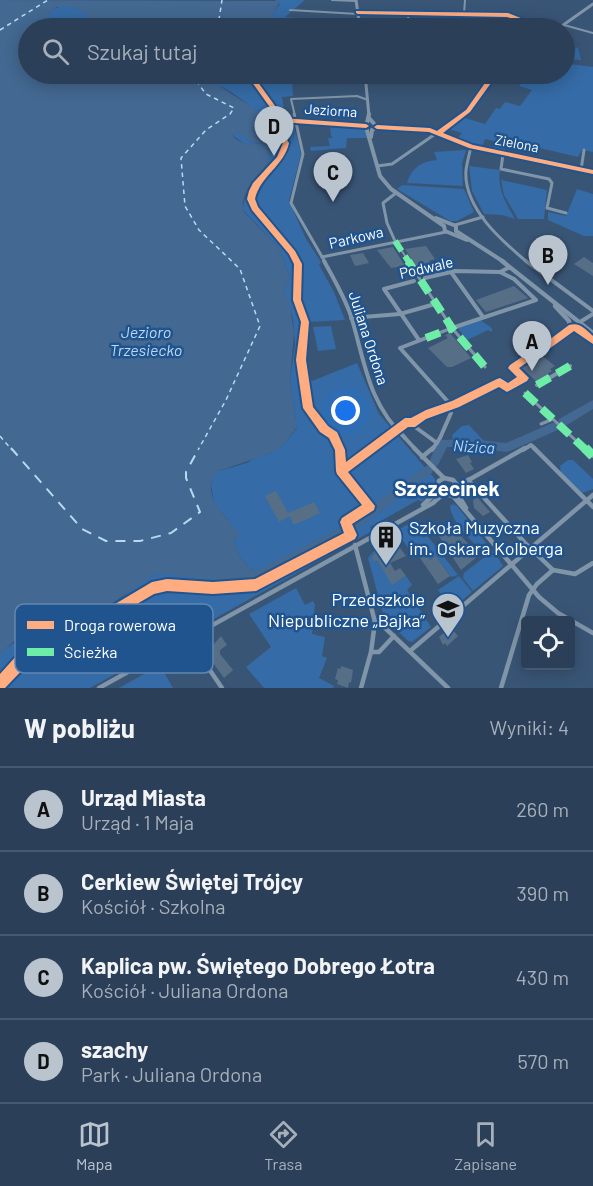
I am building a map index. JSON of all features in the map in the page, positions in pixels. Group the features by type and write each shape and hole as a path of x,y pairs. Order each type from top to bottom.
{"street":[{"path":"330,1 356,0 359,18"},
{"path":"464,18 465,0"},
{"path":"574,18 593,4"},
{"path":"290,10 358,13 464,13 516,18"},
{"path":"407,13 408,18"},
{"path":"575,28 593,33"},
{"path":"366,84 371,137 379,174 386,185 506,266 552,302 593,340"},
{"path":"377,166 389,165 438,134 471,108 487,84"},
{"path":"357,96 367,93"},
{"path":"357,96 368,100"},
{"name":"Juliana Ordona","path":"357,96 300,97 291,100 303,154 291,202 345,298 364,368 379,405 392,425 442,480"},
{"name":"Jeziorna","path":"295,121 370,126"},
{"path":"370,126 377,127"},
{"name":"Jeziorna","path":"377,127 427,130 438,134"},
{"name":"Zielona","path":"438,134 471,147 593,172"},
{"path":"471,147 466,160 466,176 471,197 483,217 504,243 593,312 517,366"},
{"path":"581,170 584,150"},
{"path":"503,154 501,169 549,179 552,183 547,208 566,213"},
{"path":"396,193 383,203 387,223 395,241 416,280 485,367"},
{"path":"450,228 483,217"},
{"name":"Parkowa","path":"322,257 432,235 450,228"},
{"name":"Podwale","path":"400,314 384,290 451,272 500,272 506,266"},
{"path":"451,272 483,317"},
{"path":"452,404 400,348 536,300 514,279 500,272"},
{"path":"351,318 400,314 435,304"},
{"path":"400,314 419,340"},
{"path":"577,324 593,334"},
{"path":"537,385 570,366"},
{"path":"437,442 411,424 416,419 488,387"},
{"path":"525,393 593,456"},
{"path":"422,457 429,453 437,442 451,413"},
{"path":"541,424 553,419"},
{"path":"213,624 433,503 441,492 442,480 457,484 468,480 531,445 593,507"},
{"path":"468,480 553,570 575,574 593,563"},
{"path":"455,495 457,484"},
{"path":"441,492 455,495 532,590 558,613 593,633"},
{"path":"410,651 593,495"},
{"path":"355,545 375,622 371,652 362,688"},
{"path":"501,688 532,590 553,570"},
{"path":"375,622 381,624 448,688"},
{"path":"371,652 379,652 394,636"},
{"path":"99,688 126,673"},
{"path":"212,673 222,688"}],"shaded area":[{"path":"275,0 305,0 285,17 298,18 270,18 280,4"},
{"path":"62,6 75,7 87,13 88,18 46,18 53,9"},
{"path":"578,47 581,60 575,59 575,49"},
{"path":"575,65 593,67 593,152 582,150 578,157 510,141 503,152 492,150 494,141 485,139 482,148 456,140 462,133 449,129 465,118 485,124 496,108 500,109 505,102 520,106 532,90 519,86 520,84 575,84"},
{"path":"215,84 292,84 293,96 282,97 284,110 288,111 293,122 301,154 289,201 306,239 321,262 319,265 334,292 345,320 309,322 307,366 309,374 312,381 357,363 379,414 435,479 435,488 422,502 418,500 370,527 372,531 213,620 213,604 112,604 141,583 162,572 254,571 246,565 239,554 234,540 239,534 214,503 211,485 213,476 219,471 271,453 285,443 297,428 290,379 295,345 293,319 284,290 290,278 279,248 243,210 247,194 265,168 271,154 268,148 246,145 232,135 235,132 240,133 251,142 272,148 275,147 274,138 270,128 255,110 227,90 220,86 217,87"},
{"path":"330,125 361,127 366,131 367,138 347,138 346,148 311,151 310,147 330,146 328,138 333,138"},
{"path":"466,150 462,164 463,186 407,183 411,173 418,166 437,160 434,152"},
{"path":"469,166 500,170 501,190 515,219 502,215 484,214 472,191"},
{"path":"501,180 547,190 544,219 518,219 504,195"},
{"path":"402,185 464,189 474,212 457,221 450,221 397,189"},
{"path":"577,189 593,194 593,236 584,236 548,220 548,212 566,216"},
{"path":"480,320 492,328 492,332 488,330 467,340 457,327"},
{"path":"331,326 336,349 318,351 313,327"},
{"path":"469,425 484,441 480,443 453,441 452,435 462,426"},
{"path":"568,460 573,460 593,479 593,489 582,493 561,473 560,466"},
{"path":"453,504 494,553 481,548 466,536 451,512 450,506"},
{"path":"415,520 417,523 415,526 424,538 426,534 458,575 451,577 436,556 430,560 424,552 415,557 396,531"},
{"path":"375,550 377,553 372,555 376,562 378,561 395,583 406,576 412,585 407,590 431,627 412,642 408,641 384,617 368,558"},
{"path":"487,555 496,555 503,566 473,591 463,578 464,573"},
{"path":"459,576 472,592 452,609 438,590"},
{"path":"296,588 305,605 313,601 315,605 312,634 325,637 322,656 327,658 319,678 334,686 333,688 264,688 246,667 271,647 249,614"},
{"path":"15,643 15,673 117,673 90,688 0,688 0,654"},
{"path":"146,673 165,673 173,688 119,688"}],"water":[{"name":"Jezioro Trzesiecko","path":"0,0 280,1 271,18 88,18 87,14 75,7 56,7 46,18 18,18 18,84 218,84 251,106 264,119 276,141 274,147 251,142 238,133 232,135 241,142 262,147 271,152 265,167 248,188 243,204 244,212 279,248 290,278 284,290 289,300 294,333 290,379 297,427 276,451 219,471 213,479 212,496 240,534 234,540 241,558 254,571 253,579 201,579 164,573 153,575 111,604 15,604 15,641 0,654"}],"building":[{"path":"426,246 435,259 429,261 434,272 421,274 405,249"},
{"path":"393,247 405,266 391,268 377,250"},
{"path":"363,253 369,263 355,266 350,255"},
{"path":"584,257 593,263 593,276 574,264"},
{"path":"514,286 528,298 486,312 476,300"},
{"path":"450,333 471,358 447,367 428,348 448,338 445,335"},
{"path":"540,354 555,366 550,369 552,371 536,381 521,367"},
{"path":"468,455 474,469 466,473 456,459"},
{"path":"276,491 288,513 314,502 320,513 296,524 293,524 290,516 279,522 265,496"},
{"path":"477,497 490,512 483,516 474,508 473,500"},
{"path":"446,525 448,527 452,525 478,556 461,570 437,533"},
{"name":"Szkoła Muzyczna im. Oskara Kolberga","path":"397,544 406,556 390,563 395,571 400,568 406,576 392,585 378,561 374,561 372,556 384,546 388,549"},
{"path":"424,552 430,560 436,556 450,576 438,584 418,555"},
{"name":"Przedszkole Niepubliczne „Bajka”","path":"450,627 458,636 447,646 445,643 443,645 439,637"},
{"path":"221,636 227,645 220,650 220,654 233,670 224,678 213,663 213,645"},
{"path":"341,666 353,670 348,688 337,684 338,680 335,679 338,668 341,669"}],"waterway":[{"path":"260,146 269,147"},
{"name":"Nizica","path":"563,422 593,404"},
{"name":"Nizica","path":"434,462 442,445 446,443 470,443 506,448 556,426"},
{"name":"Nizica","path":"254,575 265,573 344,532 428,470"}],"ferry route":[{"path":"19,18 48,0"},
{"path":"219,18 222,0"},
{"path":"0,30 18,19"},
{"path":"198,84 206,94 234,108 230,114 206,130 181,158 185,206 199,230 240,269 260,326 226,400 198,450"},
{"path":"0,436 12,450"},
{"path":"11,448 82,529 106,541 140,541 171,533 200,512 186,478 186,472 199,448"}],"marked path":[{"path":"395,241 452,328 485,367"},
{"path":"426,338 452,328"},
{"path":"537,385 570,366"},
{"path":"525,393 593,456"}],"cycle path":[{"path":"358,12 508,15 516,18"},
{"path":"126,604 152,588 167,585 213,588 256,585 351,535 346,522 370,506 341,471 340,450 333,435 324,429 308,408 301,360 305,322 297,300 298,264 292,253 255,208 251,199 257,183 280,158 286,143 275,125 280,117 256,84"},
{"path":"437,134 468,111 487,84"},
{"path":"278,120 366,126"},
{"path":"377,127 430,130 471,147 593,172"},
{"path":"341,471 409,421 411,424 423,416 456,404 500,382 507,388 524,378 513,368 572,327 578,328 593,341"},
{"path":"0,684 15,668"}],"place":[{"name":"szachy","path":"274,156"},
{"name":"Kaplica pw. Świętego Dobrego Łotra","path":"333,202"},
{"name":"Cerkiew Świętej Trójcy","path":"548,285"},
{"name":"Urząd Miasta","path":"532,371"},
{"name":"Szkoła Muzyczna im. Oskara Kolberga","path":"386,566"},
{"name":"Przedszkole Niepubliczne „Bajka”","path":"448,638"}],"district":[{"name":"Szczecinek","path":"447,487"}]}
